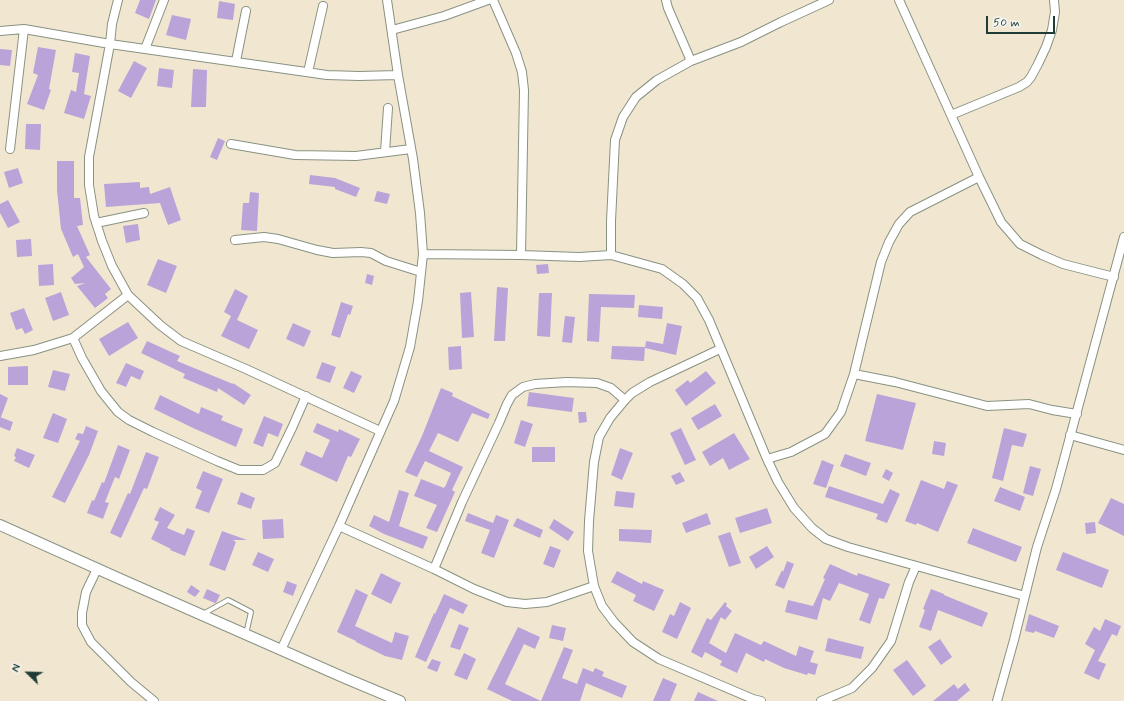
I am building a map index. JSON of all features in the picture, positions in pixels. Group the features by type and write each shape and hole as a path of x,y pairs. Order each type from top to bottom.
{"street":[{"path":"118,0 112,24 110,44 89,158 89,185 96,223 112,266 128,295 160,325 181,341 380,430"},
{"path":"145,49 164,0"},
{"path":"281,650 339,526 394,401 410,347 418,301 422,254 420,213 387,0"},
{"path":"392,30 444,16 488,0"},
{"path":"493,0 516,53 522,72 524,90 521,255"},
{"path":"666,0 691,61"},
{"path":"611,255 615,140 623,117 636,97 657,80 691,61 741,42 829,0"},
{"path":"899,0 979,177 1002,222 1020,244 1063,264 1114,277"},
{"path":"951,116 1019,87 1032,77 1052,30 1055,12 1054,0"},
{"path":"308,72 323,6"},
{"path":"236,61 246,11"},
{"path":"10,148 24,29"},
{"path":"0,31 24,29 110,44 334,75 398,75"},
{"path":"385,152 388,108"},
{"path":"231,144 295,155 356,156 411,150"},
{"path":"767,458 791,452 825,434 841,412 854,374 881,262 888,242 899,224 910,212 979,177"},
{"path":"96,223 144,213"},
{"path":"235,240 264,237 278,239 333,253 371,253 386,261 421,272"},
{"path":"997,701 1038,547 1056,489 1122,251 1124,237"},
{"path":"422,254 579,257 611,255 662,269 683,284 697,298 708,320 778,482 794,508 812,528 826,539 848,547 1025,596"},
{"path":"0,356 34,350 73,338 128,295"},
{"path":"73,338 82,358 101,391 118,412 129,420 153,432 239,470 264,470 275,463 306,396"},
{"path":"720,349 650,382 632,393 610,418 599,437 594,462 588,551 594,586 602,606 614,622 633,642 659,659 761,701"},
{"path":"854,374 895,382 987,406 1029,404 1077,414"},
{"path":"434,569 462,502 512,395 523,387 535,384 567,382 597,383 611,388 625,400"},
{"path":"1070,435 1124,450"},
{"path":"0,525 281,650 400,701"},
{"path":"339,526 434,569 474,589 507,602 525,604 547,602 594,586"},
{"path":"821,701 852,688 872,668 880,657 891,641 909,582 916,566"},
{"path":"97,569 86,592 82,613 82,625 90,642 131,682 154,701"}],"lane":[{"path":"202,615 228,600 251,612 246,634"}],"building":[{"path":"140,0 156,0 149,19 135,13"},
{"path":"219,1 235,4 233,20 217,18"},
{"path":"172,15 191,19 186,40 166,35"},
{"path":"38,47 56,50 49,89 51,90 44,110 27,104 38,75 33,73"},
{"path":"0,49 12,50 10,66 0,65"},
{"path":"75,53 90,56 84,94 91,96 84,119 64,113 71,90 76,92 79,73 72,72"},
{"path":"134,61 147,68 131,98 118,91"},
{"path":"159,68 174,70 172,88 157,86"},
{"path":"193,69 207,70 206,107 191,107"},
{"path":"26,124 41,124 40,150 25,149"},
{"path":"218,138 225,141 217,160 210,157"},
{"path":"57,161 74,161 74,198 80,198 83,225 77,226 90,255 86,257 111,289 105,294 108,298 95,308 77,286 85,283 75,284 71,278 84,267 78,254 73,257 61,229 57,190"},
{"path":"18,168 23,183 9,188 4,172"},
{"path":"310,175 335,178 360,188 356,197 335,189 335,187 309,184"},
{"path":"140,182 140,188 149,187 150,194 170,187 181,220 168,225 160,203 106,207 104,184"},
{"path":"377,191 390,194 387,204 374,201"},
{"path":"250,192 259,193 257,231 241,230 243,203 249,203"},
{"path":"8,200 20,222 8,228 0,213 0,204"},
{"path":"138,224 140,240 126,243 123,226"},
{"path":"31,239 32,256 17,257 16,240"},
{"path":"158,259 177,266 166,293 147,285"},
{"path":"53,264 54,285 39,286 38,265"},
{"path":"548,264 549,273 537,274 536,265"},
{"path":"367,274 374,276 372,285 365,283"},
{"path":"497,287 508,288 505,341 494,341"},
{"path":"235,289 248,296 237,320 258,330 249,349 221,336 231,316 224,312"},
{"path":"61,292 69,315 53,321 45,298"},
{"path":"471,292 474,337 462,338 460,293"},
{"path":"539,293 552,293 550,337 537,336"},
{"path":"589,294 635,295 634,308 601,307 599,342 587,341"},
{"path":"341,302 353,306 350,315 348,314 340,338 331,335"},
{"path":"639,305 663,307 662,319 638,317"},
{"path":"24,308 33,330 25,334 22,328 16,330 10,313"},
{"path":"565,316 575,317 572,343 562,342"},
{"path":"128,322 138,338 109,356 99,339"},
{"path":"293,323 311,331 304,347 286,339"},
{"path":"667,323 682,326 676,355 645,348 646,341 663,344"},
{"path":"147,341 180,356 177,361 233,383 251,395 244,405 218,388 217,392 183,378 185,374 141,353"},
{"path":"461,346 462,369 449,370 448,347"},
{"path":"612,346 645,347 644,361 611,359"},
{"path":"322,362 336,367 330,383 316,378"},
{"path":"126,363 144,371 140,380 131,376 126,387 116,383"},
{"path":"28,366 28,385 8,385 8,367"},
{"path":"53,370 70,374 65,391 48,387"},
{"path":"351,371 362,376 354,393 343,388"},
{"path":"706,371 716,383 686,406 675,390 688,380 690,383"},
{"path":"441,388 453,393 452,396 490,414 488,419 472,413 458,442 438,433 429,451 463,467 452,490 455,492 437,532 426,528 437,505 414,496 421,479 444,488 451,473 425,461 417,477 405,472 422,436"},
{"path":"529,392 574,398 572,412 527,406"},
{"path":"0,394 8,398 1,417 0,417"},
{"path":"877,394 916,403 903,450 865,441"},
{"path":"160,395 199,414 201,407 223,416 221,420 243,429 236,447 154,409"},
{"path":"715,404 722,416 698,430 691,418"},
{"path":"578,412 586,412 587,422 579,423"},
{"path":"53,413 67,419 58,443 43,438"},
{"path":"264,416 283,424 278,437 268,433 263,447 253,443"},
{"path":"0,417 13,422 10,431 0,427"},
{"path":"521,420 533,424 525,447 514,443"},
{"path":"317,423 338,432 339,429 360,439 351,457 348,456 337,482 300,465 306,451 322,458 330,440 313,432"},
{"path":"86,426 98,431 89,455 65,503 52,497 80,441 75,439 78,433 83,434"},
{"path":"681,428 696,460 685,465 670,433"},
{"path":"1004,428 1027,434 1023,447 1012,445 1003,481 992,478"},
{"path":"734,433 750,459 729,470 723,458 710,466 702,452"},
{"path":"934,441 946,443 944,456 932,454"},
{"path":"118,445 130,450 119,479 115,477 105,502 109,503 103,519 87,513 102,482 104,483"},
{"path":"532,447 555,447 555,462 532,462"},
{"path":"17,448 35,455 29,468 14,461"},
{"path":"620,448 633,453 622,480 611,475"},
{"path":"146,452 159,457 147,489 144,488 121,538 110,533 128,493 130,494"},
{"path":"845,454 871,463 866,476 840,466"},
{"path":"822,460 834,465 826,488 813,484"},
{"path":"1030,466 1041,469 1033,496 1023,493"},
{"path":"886,469 893,473 889,481 882,477"},
{"path":"203,471 223,479 209,513 195,508 202,491 196,488"},
{"path":"680,472 685,481 676,485 671,476"},
{"path":"921,480 944,489 947,481 958,485 938,532 917,523 916,525 905,521"},
{"path":"829,486 883,504 890,489 900,494 887,523 876,519 878,514 825,497"},
{"path":"1000,487 1025,497 1020,511 994,501"},
{"path":"399,490 409,493 399,526 428,537 423,549 384,534 369,526 374,515 389,522"},
{"path":"616,491 635,493 633,508 614,506"},
{"path":"241,492 255,498 251,509 237,504"},
{"path":"1111,498 1124,504 1124,536 1098,523"},
{"path":"160,507 175,515 167,528 184,535 187,528 195,531 185,556 170,550 171,549 151,539 159,522 154,520"},
{"path":"767,508 772,523 740,533 735,518"},
{"path":"468,513 493,523 496,515 509,520 494,558 481,553 490,530 465,521"},
{"path":"707,513 711,524 686,533 682,523"},
{"path":"517,518 543,530 540,538 513,526"},
{"path":"283,519 284,538 263,539 262,520"},
{"path":"554,519 574,532 568,541 549,528"},
{"path":"1095,522 1096,533 1086,534 1085,523"},
{"path":"973,528 1022,547 1016,562 967,543"},
{"path":"619,529 652,530 651,543 619,541"},
{"path":"222,531 247,540 233,540 236,542 225,571 209,565"},
{"path":"730,532 741,563 729,567 718,536"},
{"path":"550,546 561,550 554,568 543,564"},
{"path":"767,546 774,557 756,569 749,557"},
{"path":"258,552 274,559 268,572 252,565"},
{"path":"1063,552 1109,570 1102,588 1056,570"},
{"path":"787,561 794,564 784,589 775,585 782,570 783,572"},
{"path":"830,564 857,576 858,573 890,584 884,599 879,598 870,624 859,620 869,594 839,583 830,601 823,598 817,620 785,612 788,600 813,606 825,579 823,578"},
{"path":"617,571 642,584 643,581 664,590 654,611 633,601 636,595 611,582"},
{"path":"381,573 401,583 391,604 371,594"},
{"path":"287,581 297,585 293,596 283,592"},
{"path":"191,585 200,591 195,597 187,592"},
{"path":"207,589 220,595 216,603 203,598"},
{"path":"356,589 368,595 355,626 392,643 395,632 409,636 402,660 385,656 337,632"},
{"path":"931,589 988,613 982,627 938,610 931,631 919,627 925,610 923,609"},
{"path":"444,594 468,605 463,614 450,608 426,662 415,657"},
{"path":"680,602 691,608 677,639 662,632 670,614 674,616"},
{"path":"725,602 727,604 726,606 732,611 725,620 721,617 709,643 726,653 735,633 761,645 764,641 796,656 799,646 814,651 810,662 818,664 815,675 808,673 807,675 784,668 765,659 764,662 746,653 737,673 720,665 722,661 705,652 702,658 691,652 707,618 711,620"},
{"path":"1029,614 1059,626 1054,638 1035,631 1034,633 1025,631"},
{"path":"1105,619 1121,626 1117,636 1112,634 1098,661 1106,664 1099,680 1084,673 1095,650 1085,644 1094,627 1100,631"},
{"path":"459,624 469,628 460,650 450,647"},
{"path":"552,625 566,628 563,641 549,638"},
{"path":"518,627 540,637 535,649 524,644 505,684 541,701 512,701 487,689"},
{"path":"828,638 864,647 861,659 825,651"},
{"path":"940,639 952,657 941,665 928,647"},
{"path":"564,647 573,650 562,678 577,684 583,668 593,672 595,668 604,672 602,676 627,686 622,698 586,683 580,701 541,701"},
{"path":"464,653 476,659 467,680 454,675"},
{"path":"432,659 441,662 437,672 427,668"},
{"path":"907,660 926,686 913,696 893,670"},
{"path":"663,678 677,684 670,701 653,701"},
{"path":"965,683 970,690 957,701 933,701 954,684 958,689"},
{"path":"698,692 718,701 694,701"}]}
